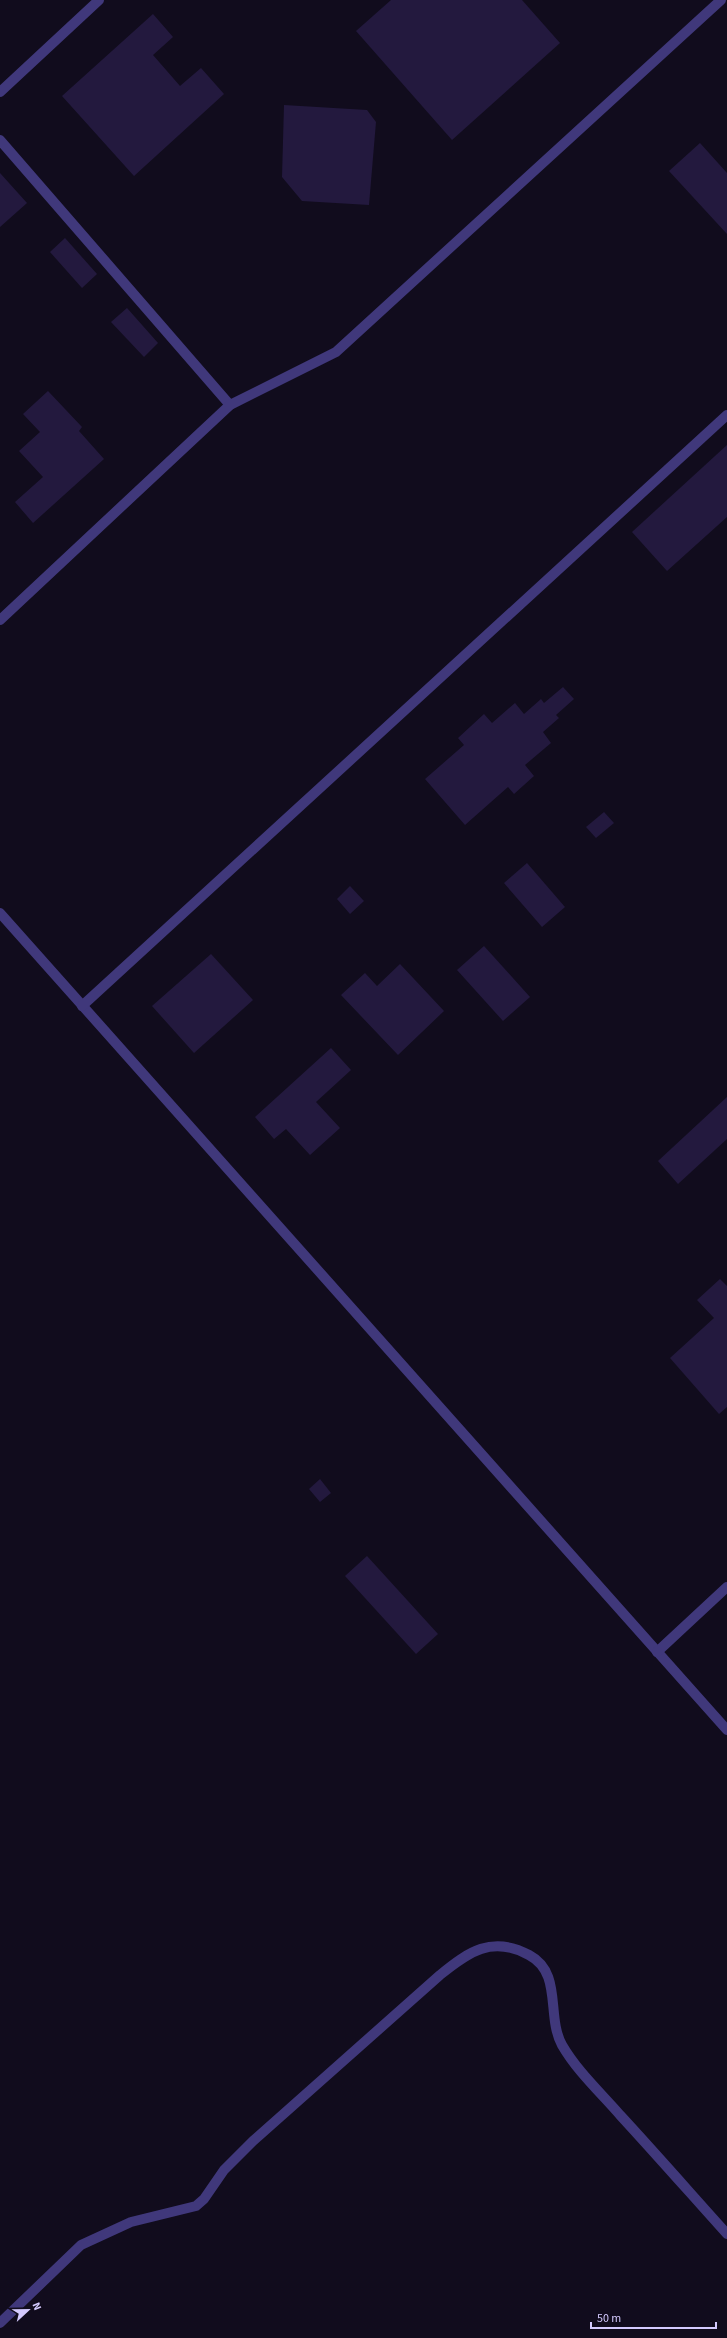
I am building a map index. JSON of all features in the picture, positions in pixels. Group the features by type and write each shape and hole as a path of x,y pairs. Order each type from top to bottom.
{"street":[{"path":"0,92 99,0"},
{"path":"0,620 230,405 336,352 721,0"},
{"path":"0,140 230,405"},
{"path":"82,1006 727,415"},
{"path":"0,913 727,1730"},
{"path":"657,1652 727,1587"},
{"path":"0,2323 81,2245 102,2234 131,2222 196,2206 204,2199 224,2170 254,2141 440,1975 464,1955 479,1949 500,1946 514,1949 530,1956 542,1965 549,1975 555,2030 575,2064 727,2234"}],"building":[{"path":"391,0 522,0 560,43 452,140 356,31"},
{"path":"153,14 173,37 153,55 180,86 201,68 224,94 134,176 62,96"},
{"path":"284,105 367,110 376,122 369,205 302,201 282,177"},
{"path":"700,143 727,173 727,234 669,171"},
{"path":"0,173 27,203 0,227"},
{"path":"65,238 97,274 82,288 50,252"},
{"path":"127,308 158,343 144,357 111,322"},
{"path":"48,391 82,427 79,431 104,459 33,523 15,502 43,477 19,451 40,432 23,414"},
{"path":"727,445 727,517 667,571 632,532"},
{"path":"563,687 574,699 556,715 559,718 543,732 551,743 525,765 534,776 514,794 508,787 465,825 425,779 464,745 458,738 484,714 492,723 515,703 524,714 541,699 544,703"},
{"path":"604,812 614,823 596,838 586,827"},
{"path":"527,863 565,907 542,927 504,883"},
{"path":"350,886 364,901 350,914 337,899"},
{"path":"484,946 530,997 503,1021 457,970"},
{"path":"211,954 253,1000 194,1053 152,1006"},
{"path":"400,964 444,1011 398,1055 341,995 365,973 377,986"},
{"path":"331,1048 351,1070 316,1102 340,1128 310,1155 286,1129 274,1139 255,1117"},
{"path":"727,1097 727,1139 678,1184 658,1161"},
{"path":"720,1279 727,1286 727,1407 719,1414 670,1358 714,1318 697,1300"},
{"path":"320,1479 331,1493 320,1502 309,1489"},
{"path":"367,1556 438,1634 416,1654 345,1576"}]}
